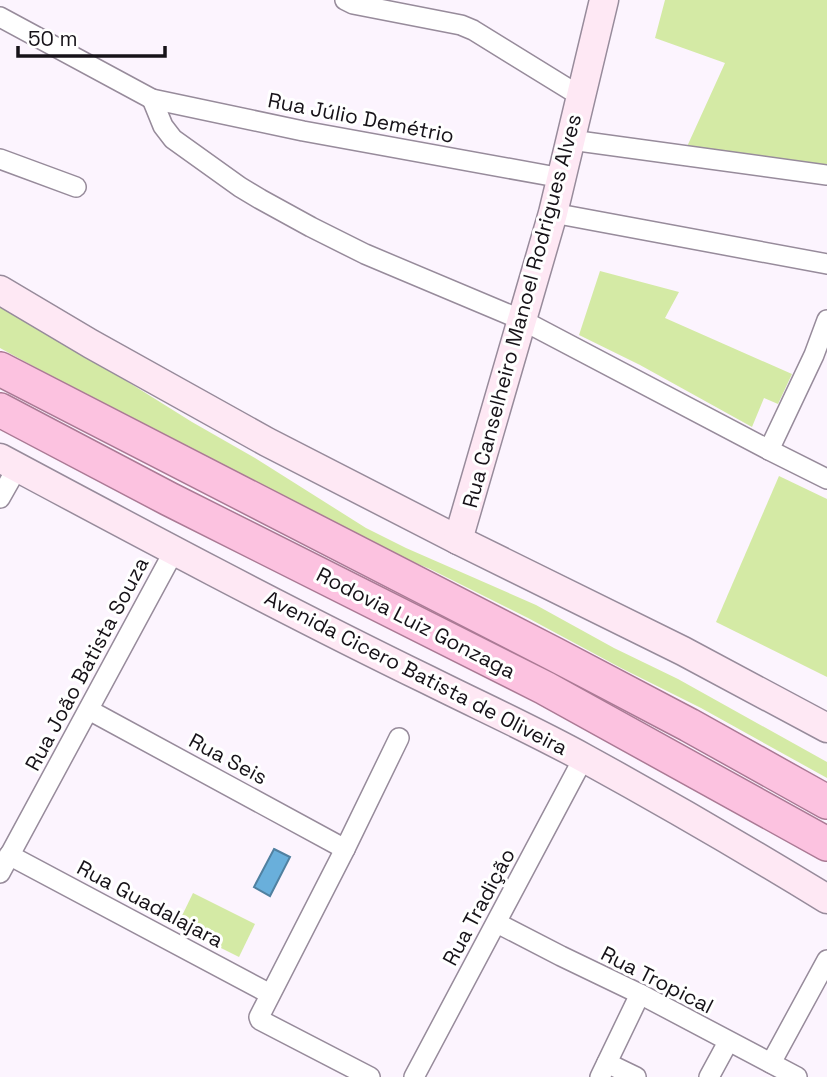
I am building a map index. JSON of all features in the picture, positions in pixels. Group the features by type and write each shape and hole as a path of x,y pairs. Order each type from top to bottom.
{"highway":[{"name":"Rodovia Luiz Gonzaga","path":"0,369 543,648 827,802"},
{"name":"Rodovia Luiz Gonzaga","path":"0,410 169,499 545,688 827,845"}],"main road":[{"name":"Rua Canselheiro Manoel Rodrigues Alves","path":"458,540 553,213 604,0"},
{"path":"0,290 267,442 683,651 827,728"},
{"name":"Avenida Cicero Batista de Oliveira","path":"9,463 174,551 584,757 827,899"}],"street":[{"path":"345,0 353,5 460,25 580,96"},
{"name":"Rua Júlio Demétrio","path":"0,17 152,99 303,131 562,178"},
{"path":"152,99 163,126 173,139 240,187 311,227 365,254 522,320 827,479"},
{"path":"571,140 827,175"},
{"path":"0,159 76,187"},
{"path":"553,213 827,264"},
{"path":"769,450 814,355 827,320"},
{"path":"0,498 9,463"},
{"name":"Rua João Batista Souza","path":"0,873 174,551"},
{"name":"Rua Seis","path":"89,710 345,849"},
{"path":"370,1077 260,1020 259,1017 399,738"},
{"name":"Rua Tradição","path":"414,1077 584,757"},
{"name":"Rua Guadalajara","path":"9,855 270,994"},
{"name":"Rua Tropical","path":"497,923 640,994 797,1077"},
{"path":"771,1063 827,960"},
{"path":"636,1077 604,1070 640,994"},
{"path":"709,1077 728,1042"}],"green space":[{"path":"665,0 827,0 827,166 685,151 725,63 655,38"},
{"path":"600,271 679,292 665,318 792,374 778,404 764,398 752,427 640,365 579,335"},
{"path":"0,306 255,458 366,528 536,605 678,679 827,762 827,778 701,708 528,618 401,557 0,348"},
{"path":"779,476 827,499 827,677 716,622"},
{"path":"193,893 255,924 239,957 177,926"}],"water":[{"path":"274,849 290,857 270,896 254,887"}]}
